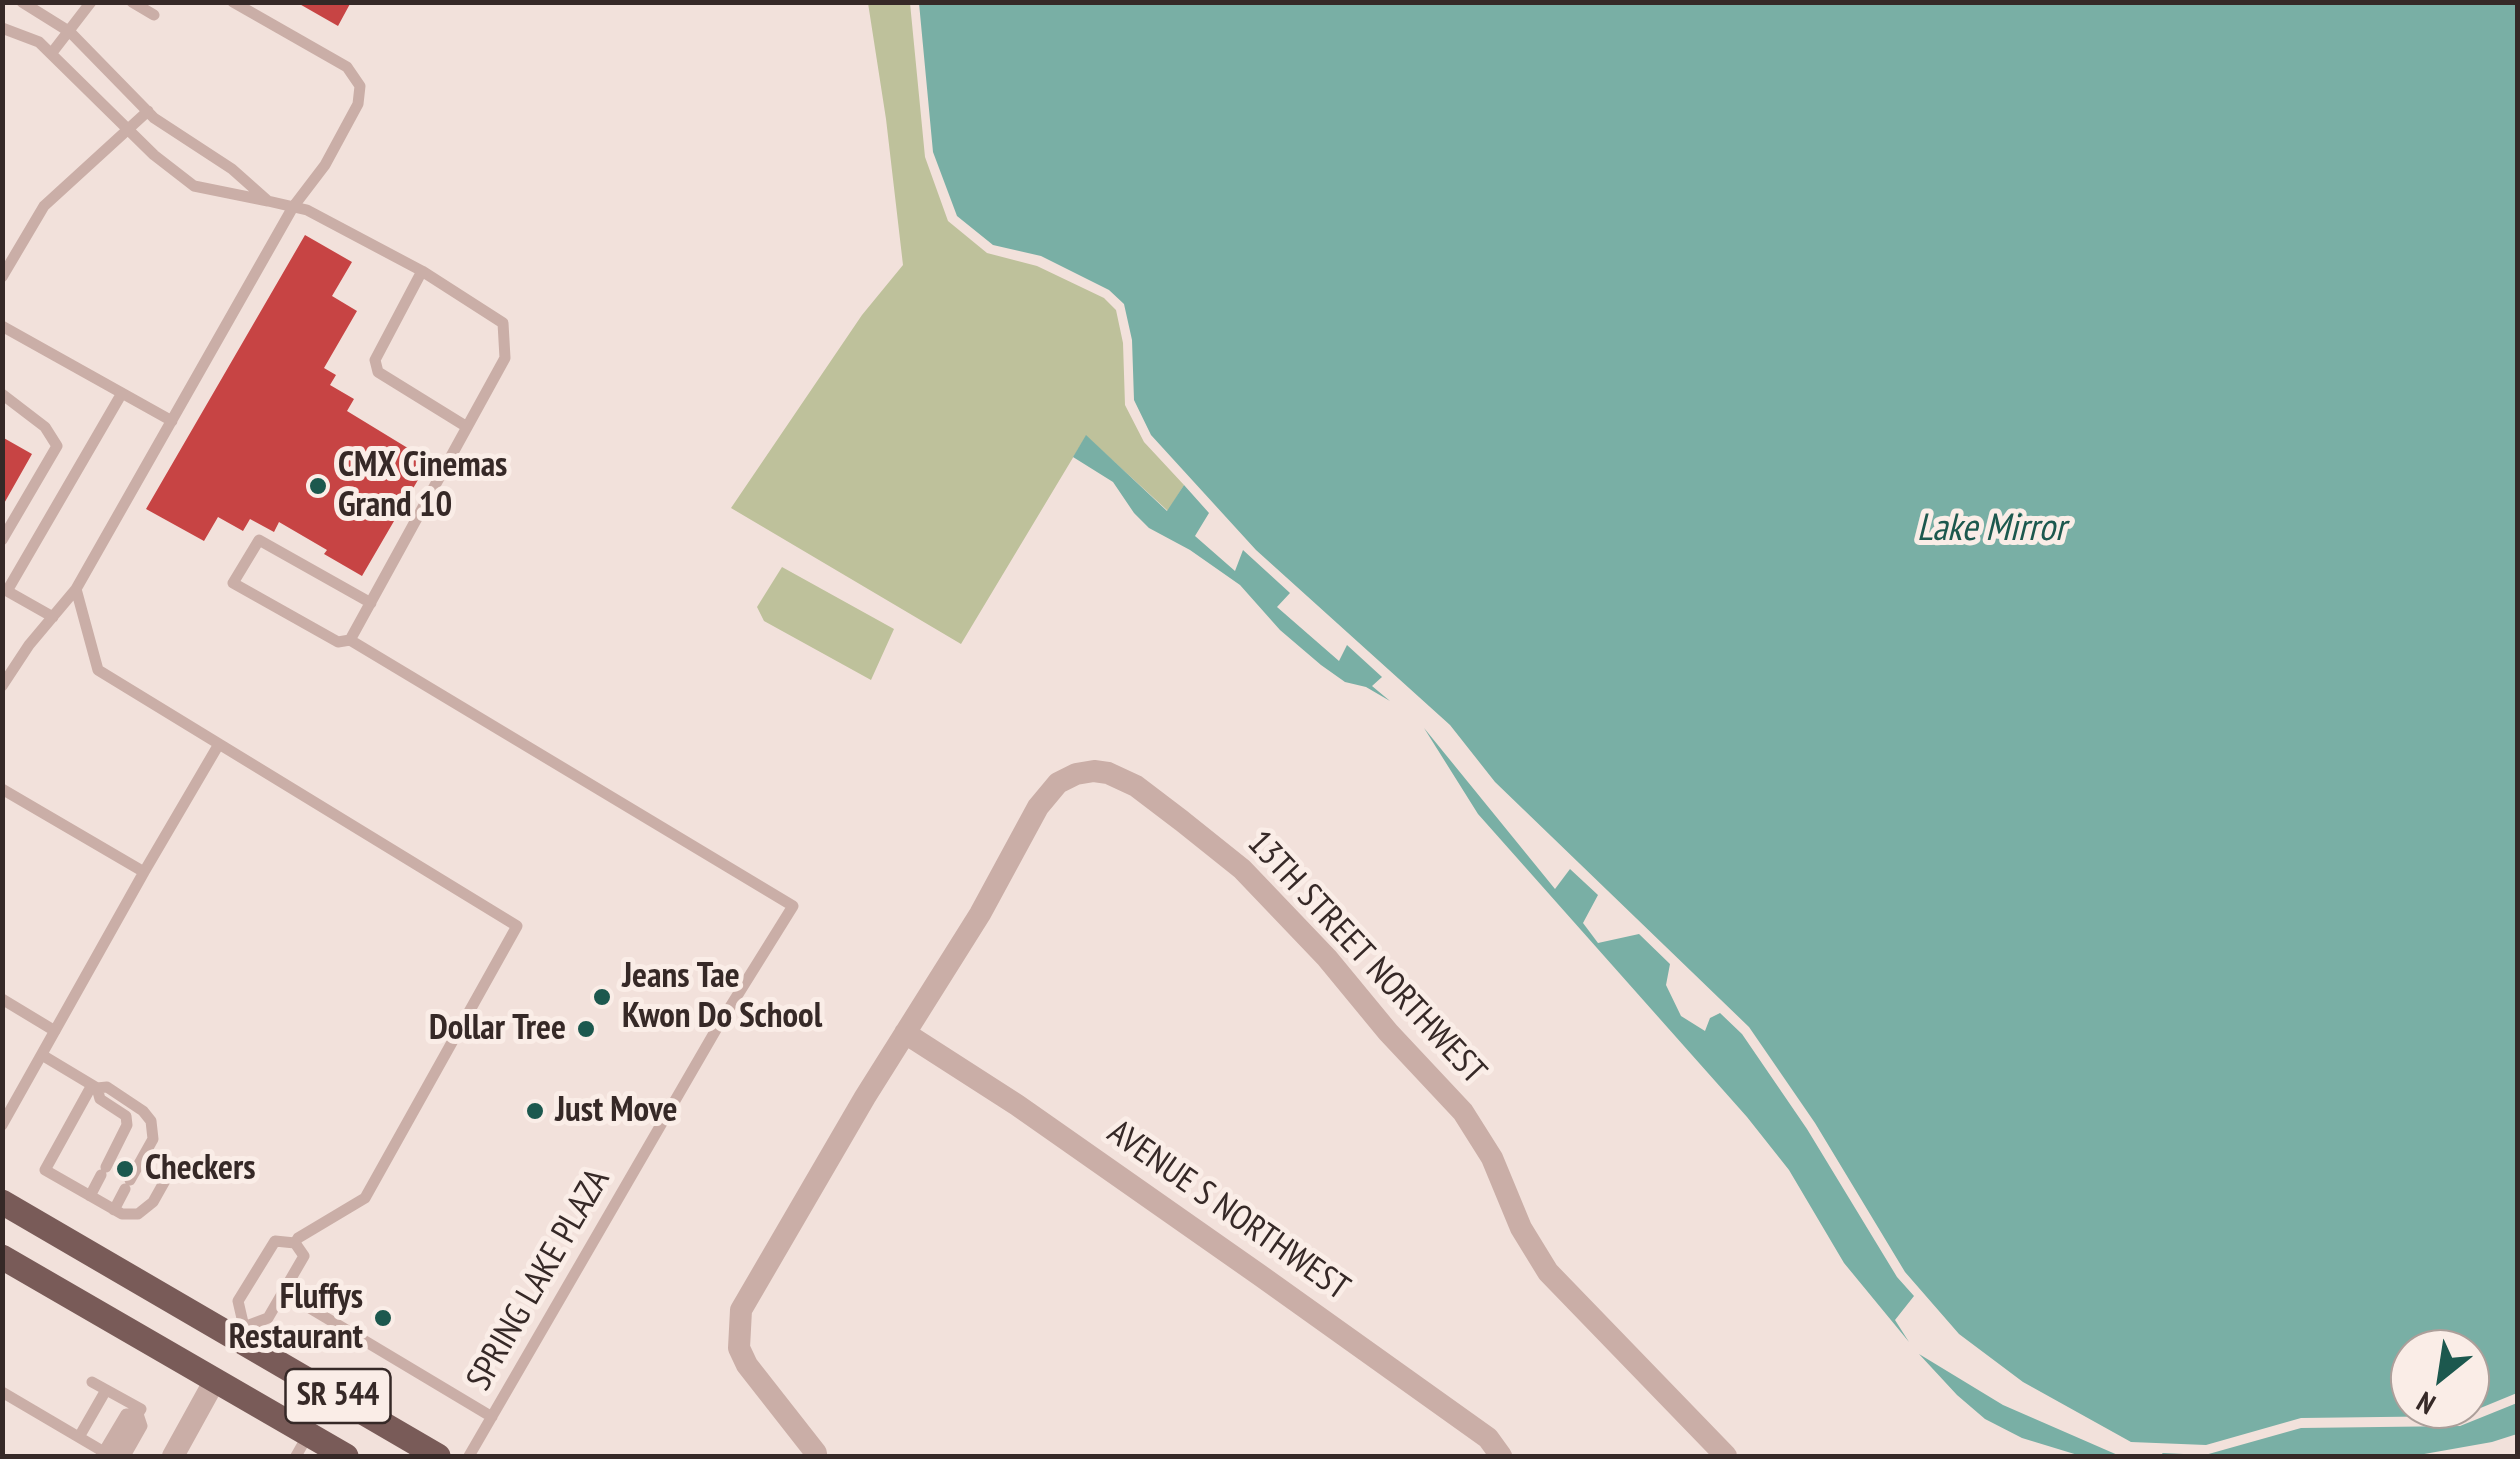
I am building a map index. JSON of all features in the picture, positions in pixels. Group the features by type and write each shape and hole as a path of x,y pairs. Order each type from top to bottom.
{"main road":[{"name":"SR 544","path":"2,1202 241,1332 438,1456"},
{"name":"SR 544","path":"2,1257 215,1380 302,1446 346,1456"},
{"path":"215,1380 241,1332"}],"street":[{"name":"13TH STREET NORTHWEST","path":"818,1455 747,1365 739,1348 741,1310 972,928 1046,796 1058,783 1088,771 1122,778 1242,869 1328,958 1388,1032 1463,1112 1492,1158 1521,1228 1548,1272 1726,1456"},
{"name":"AVENUE S NORTHWEST","path":"905,1033 1017,1105 1294,1299 1488,1438 1502,1456"},
{"path":"173,1456 215,1380"}],"lane":[{"path":"22,2 70,32 148,111 232,169 268,201"},
{"path":"51,54 91,2"},
{"path":"132,2 154,15"},
{"path":"2,686 29,645 76,589 293,207 325,165 358,104 360,86 347,67 233,2"},
{"path":"2,28 39,42 154,156 194,186 307,210 422,271 502,323 505,358 350,640 338,642 233,583 259,540 370,603"},
{"path":"2,277 44,206 148,111"},
{"path":"422,271 375,360 378,372 467,427"},
{"path":"2,326 172,421"},
{"path":"53,616 7,591 122,393"},
{"path":"2,394 45,427 57,446 2,540"},
{"path":"76,589 98,670 517,926 364,1198 298,1238 295,1244"},
{"name":"SPRING LAKE PLAZA","path":"350,640 793,906 717,1028 469,1456"},
{"path":"2,1125 219,744"},
{"path":"2,789 144,872"},
{"path":"2,998 55,1031"},
{"path":"42,1054 94,1086 107,1087 151,1121 153,1139 114,1210"},
{"path":"90,1196 127,1125 126,1116 100,1099 94,1086"},
{"path":"94,1086 45,1170 122,1214 138,1214 153,1202 170,1170"},
{"path":"275,1241 295,1244 304,1256 283,1292 268,1318 241,1332 238,1301 275,1241"},
{"path":"283,1292 492,1417"},
{"path":"92,1382 140,1409 142,1426 125,1456"},
{"path":"78,1437 106,1390"},
{"path":"2,1392 106,1455 126,1414 138,1414"}],"green space":[{"path":"868,3 910,3 925,157 948,221 987,253 1037,266 1104,298 1116,310 1123,343 1125,405 1144,442 1184,485 1168,511 1086,436 961,644 731,508 862,315 903,265"},
{"path":"782,567 894,629 871,680 764,621 757,607"}],"water":[{"name":"Lake Mirror","path":"919,3 2517,3 2517,1393 2490,1404 2490,1329 2390,1329 2390,1417 2301,1418 2206,1445 2131,1442 2023,1382 1959,1334 1905,1272 1815,1123 1749,1027 1495,782 1450,725 1256,550 1151,435 1134,400 1132,340 1124,304 1109,290 1041,256 993,245 957,216 933,152"},
{"path":"1086,435 1167,511 1184,485 1209,513 1195,536 1235,571 1243,550 1290,593 1277,607 1339,661 1347,645 1382,677 1372,686 1390,701 1366,687 1345,682 1321,665 1280,630 1240,585 1190,550 1149,528 1113,482 1073,457"},
{"path":"1424,728 1555,889 1570,869 1598,895 1583,923 1598,943 1639,934 1670,964 1666,985 1681,1016 1705,1031 1710,1018 1720,1013 1742,1034 1807,1129 1897,1277 1914,1296 1895,1320 1909,1342 1844,1263 1789,1170 1747,1117 1478,814"},
{"path":"1919,1354 2003,1405 2120,1456 2081,1456 2022,1438 1985,1419"},
{"path":"2517,1403 2517,1434 2413,1456 2164,1456 2162,1453 2205,1455 2301,1428 2490,1429 2490,1414"}],"building":[{"path":"296,2 351,2 338,26"},
{"name":"CMX Cinemas Grand 10","path":"305,235 352,262 332,296 357,311 324,368 336,375 330,385 354,399 347,411 429,461 362,576 279,522 274,532 250,519 243,531 218,517 204,541 146,509"},
{"path":"2,437 32,454 2,507"}],"place":[{"name":"CMX Cinemas Grand 10","path":"318,486"},
{"name":"Jeans Tae Kwon Do School","path":"602,997"},
{"name":"Dollar Tree","path":"586,1029"},
{"name":"Just Move","path":"535,1111"},
{"name":"Checkers","path":"125,1169"},
{"name":"Fluffys Restaurant","path":"383,1318"}]}
